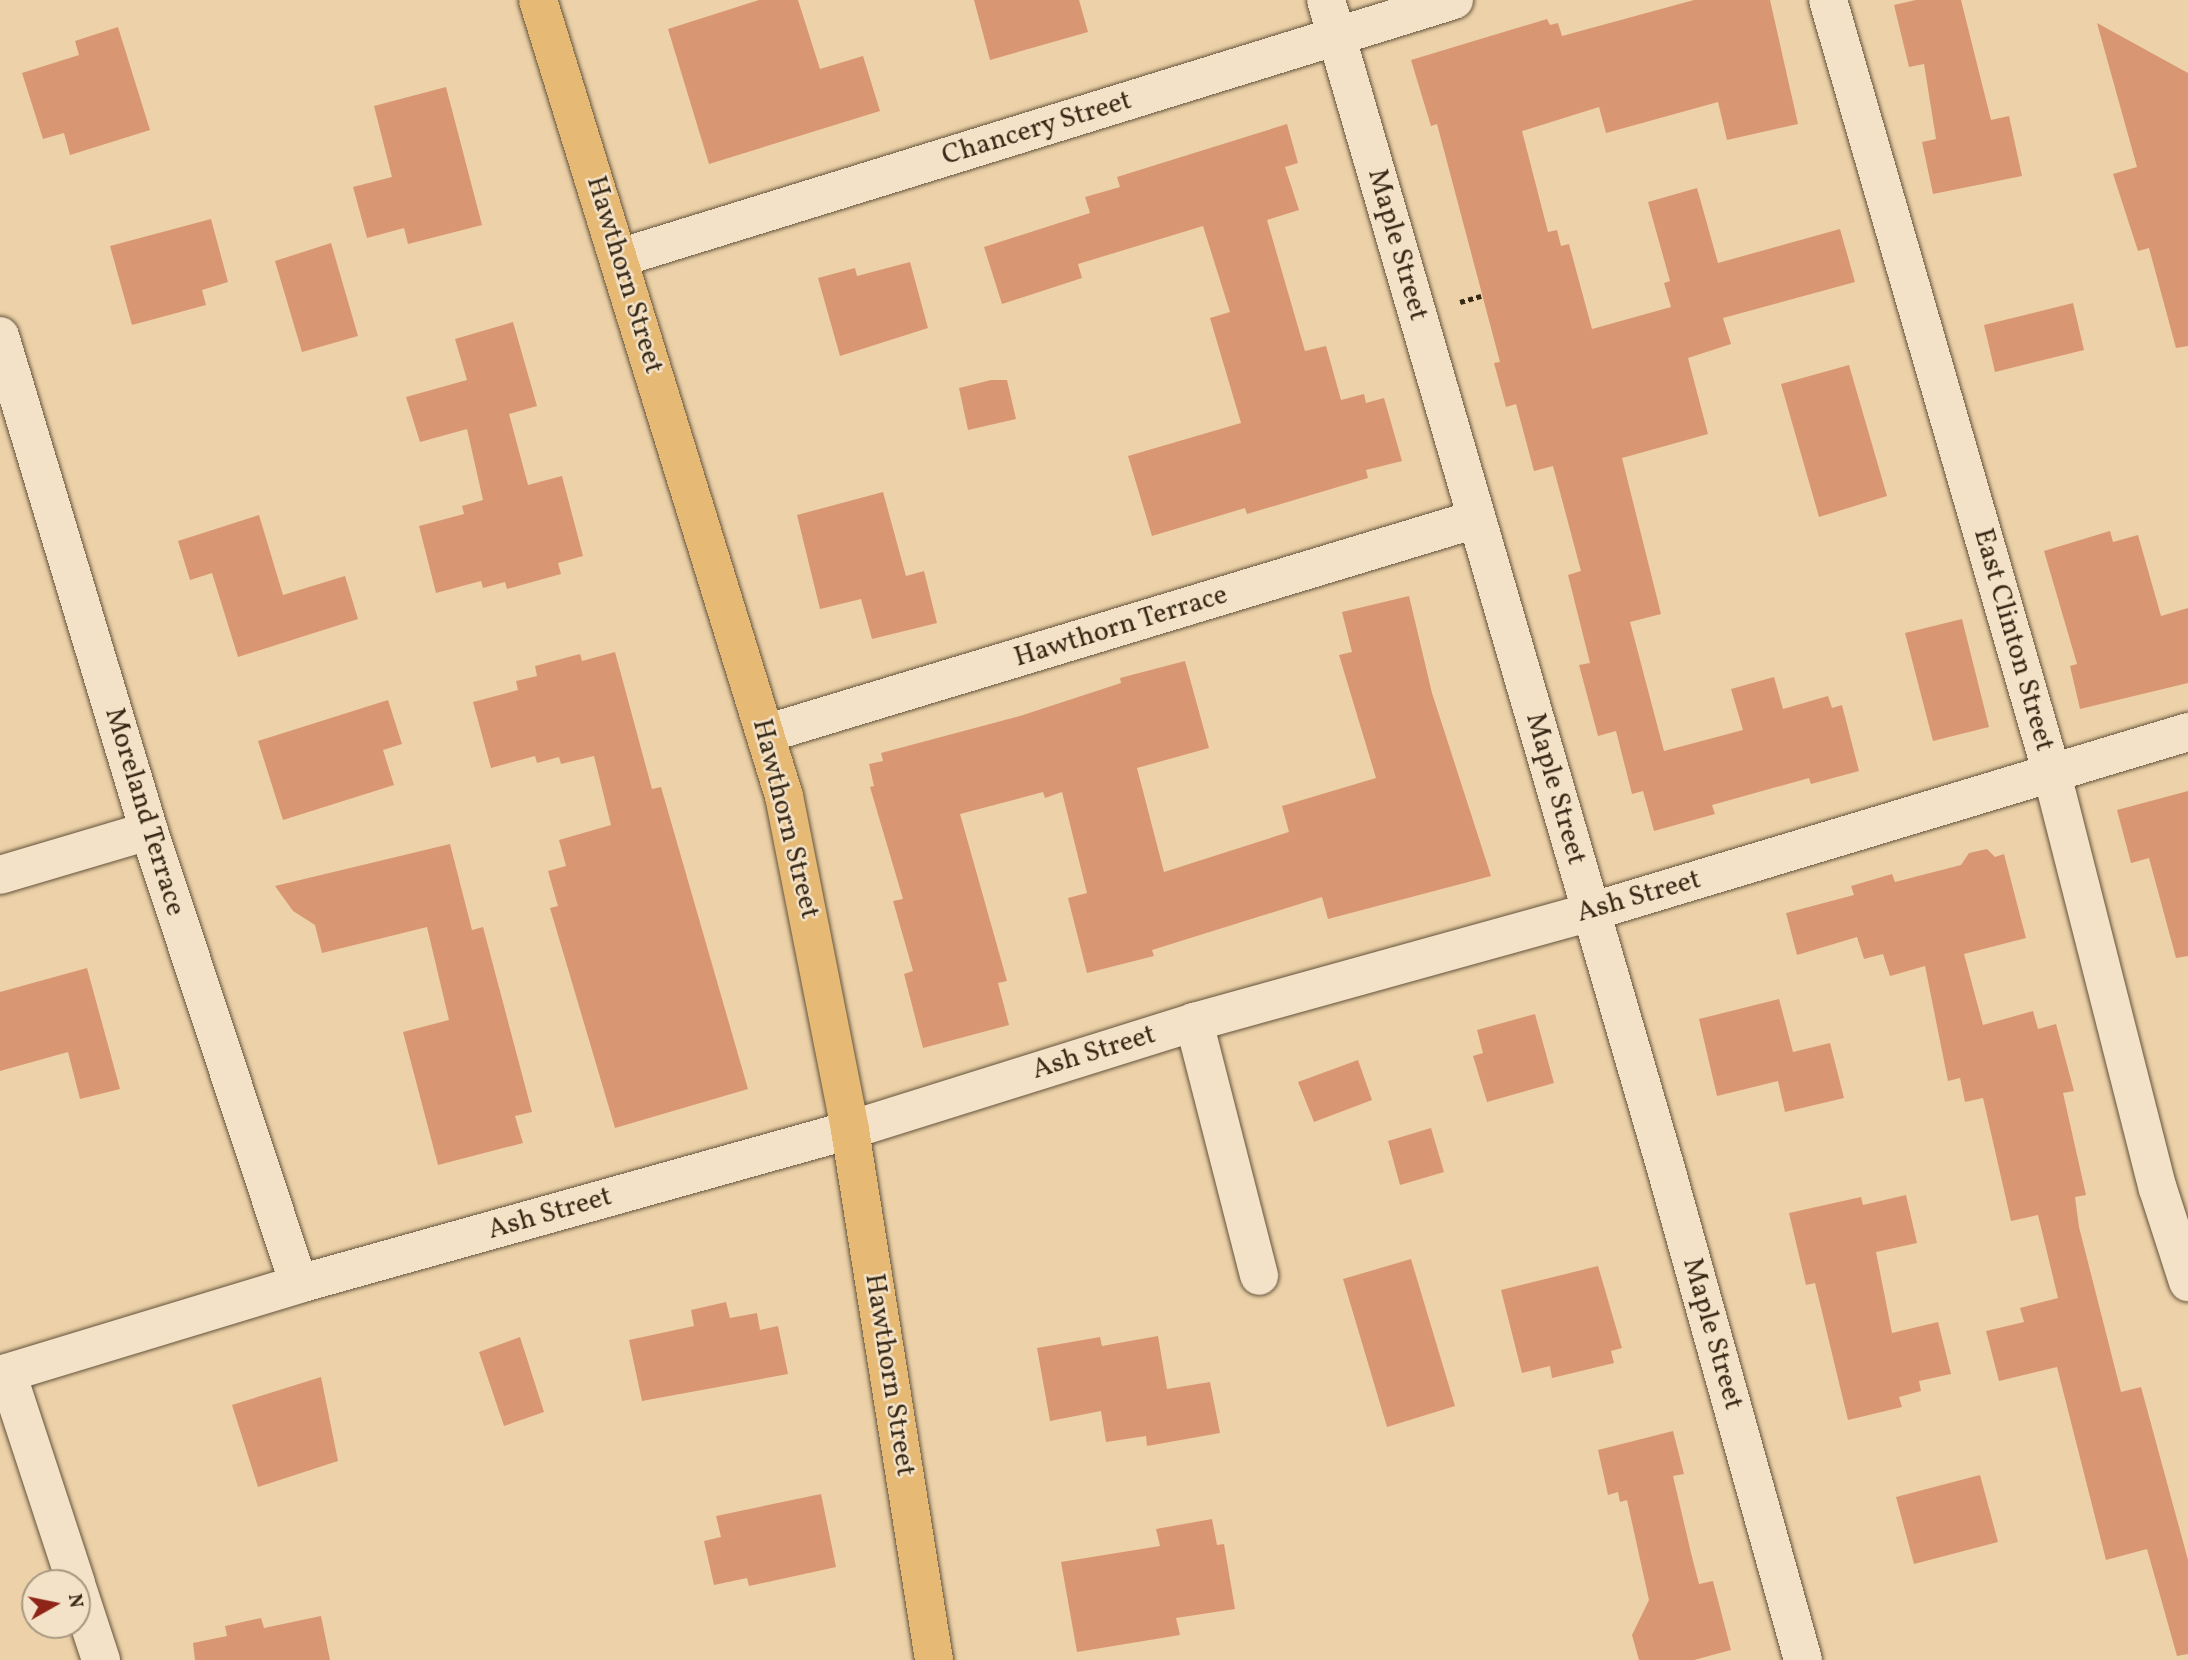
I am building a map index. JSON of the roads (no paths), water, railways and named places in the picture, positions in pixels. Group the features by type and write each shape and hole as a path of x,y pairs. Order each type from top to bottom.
{"main road":[{"name":"Hawthorn Street","path":"538,0 765,734 804,882 850,1130 934,1660"}],"street":[{"name":"Maple Street","path":"1326,0 1803,1660"},
{"name":"Chancery Street","path":"619,258 1454,0"},
{"name":"East Clinton Street","path":"1828,0 2052,774 2158,1189 2188,1282"},
{"name":"Moreland Terrace","path":"0,336 149,831 299,1284"},
{"name":"Hawthorn Terrace","path":"765,734 1476,519"},
{"name":"Ash Street","path":"4,1374 299,1284 850,1130 1194,1022 1590,912 2188,732"},
{"path":"0,876 149,831"},
{"path":"1194,1022 1259,1276"},
{"path":"4,1374 71,1569"},
{"path":"91,1630 101,1660"}]}
